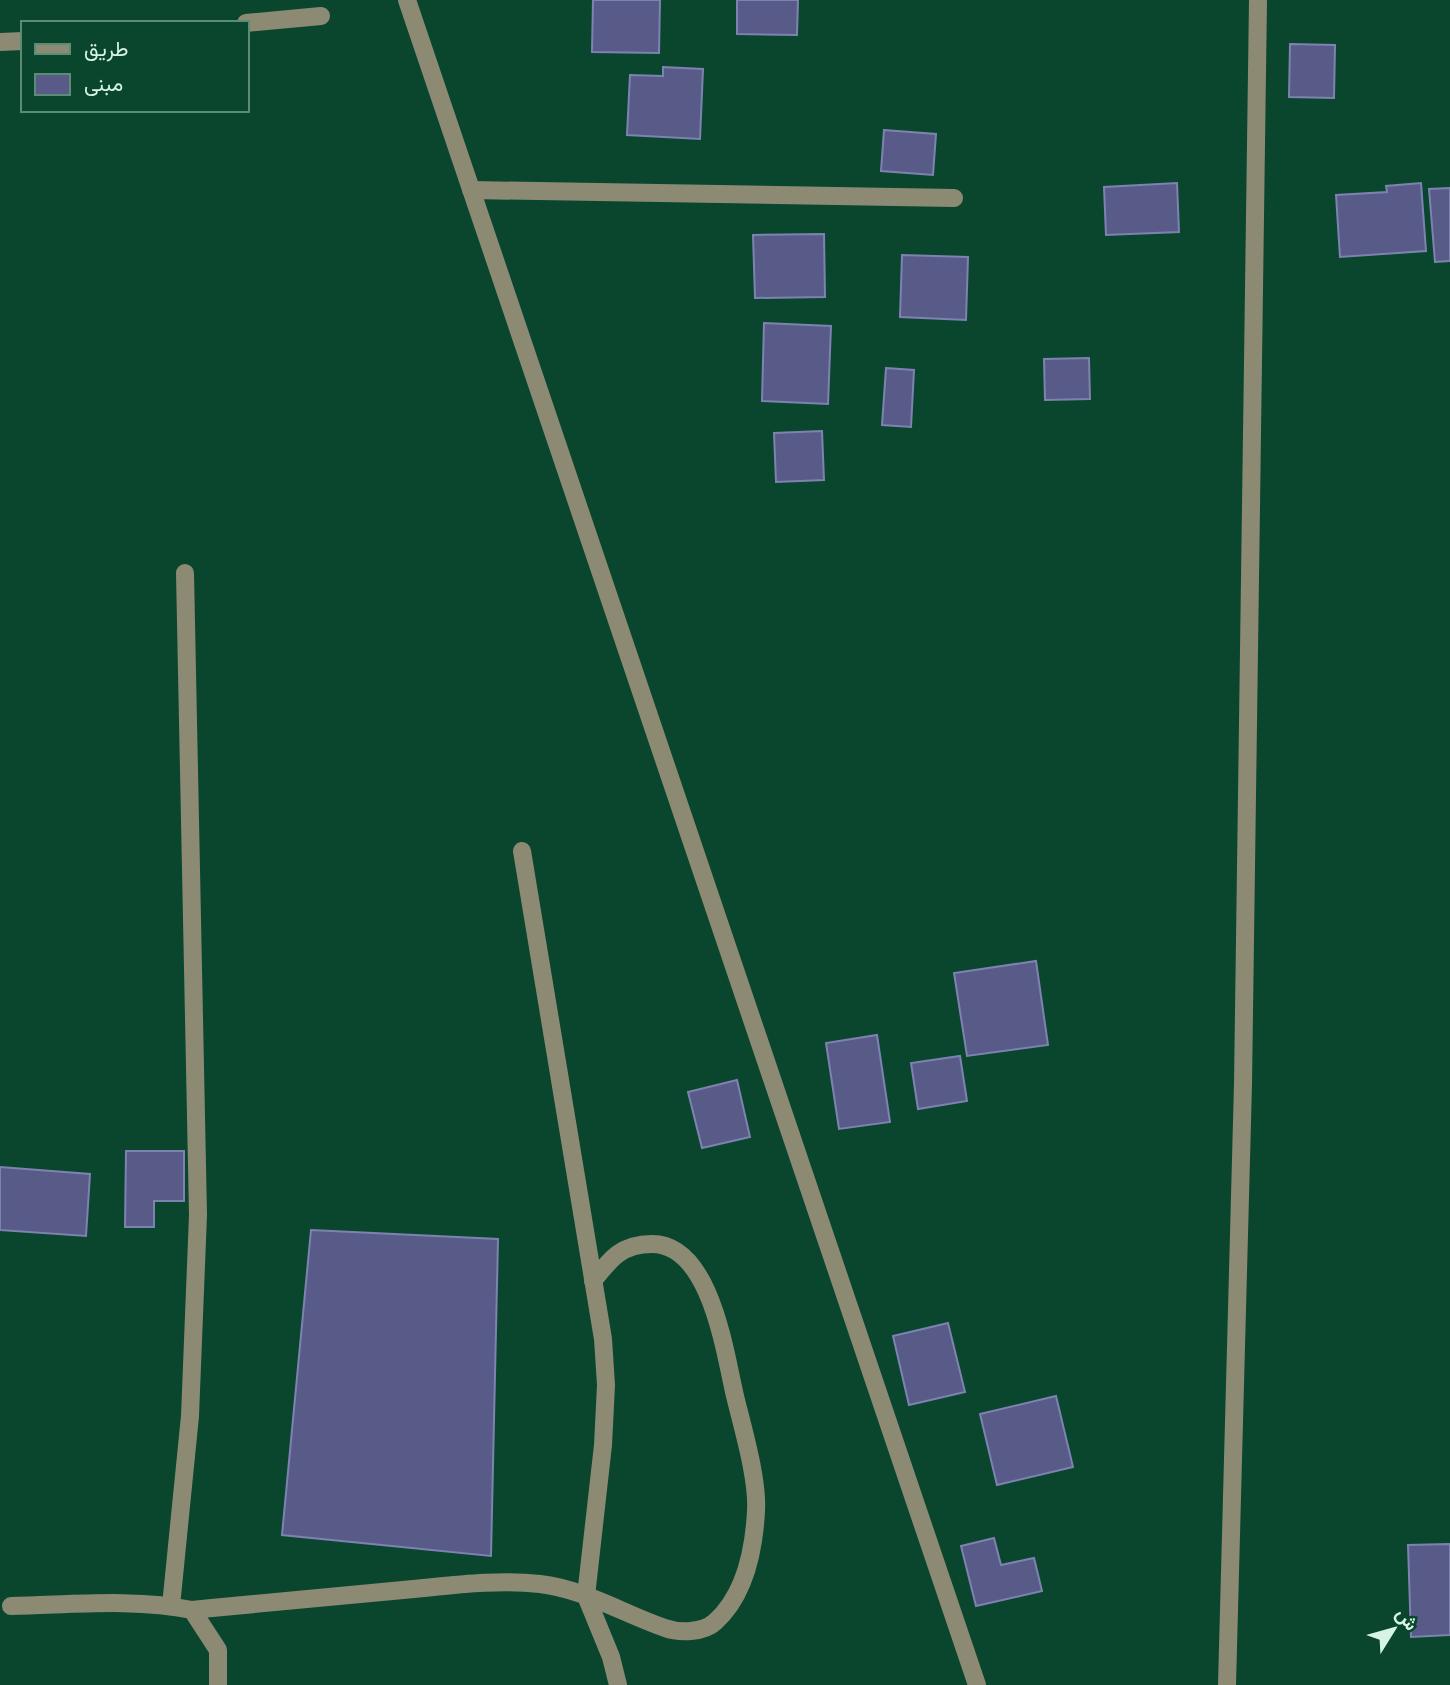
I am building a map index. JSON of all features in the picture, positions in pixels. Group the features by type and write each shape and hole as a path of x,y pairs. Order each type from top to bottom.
{"street":[{"path":"407,0 978,1685"},
{"path":"1227,1685 1243,1084 1258,0"},
{"path":"248,23 321,16"},
{"path":"0,42 21,41"},
{"path":"471,190 954,198"},
{"path":"171,1606 190,1416 198,1215 185,573"},
{"path":"522,851 603,1339 606,1385 603,1445 586,1596 611,1657 618,1685"},
{"path":"11,1606 171,1606 192,1610 466,1583 541,1584 586,1596 666,1629 695,1632 714,1624 738,1595 753,1546 756,1507 748,1450 720,1329 703,1282 684,1256 660,1244 633,1244 608,1262 593,1281"},
{"path":"192,1610 218,1650 218,1685"}],"building":[{"path":"593,0 660,0 659,53 592,52"},
{"path":"737,0 798,0 797,35 737,34"},
{"path":"1290,44 1335,45 1334,98 1289,97"},
{"path":"663,67 703,69 700,139 627,135 630,75 663,76"},
{"path":"884,130 936,134 933,175 881,171"},
{"path":"1177,183 1179,232 1106,235 1104,187"},
{"path":"1421,183 1426,251 1340,257 1336,195 1387,192 1386,186"},
{"path":"1450,188 1450,261 1435,262 1429,189"},
{"path":"824,234 825,297 755,298 753,235"},
{"path":"902,255 968,257 966,320 900,317"},
{"path":"764,323 831,326 828,404 762,401"},
{"path":"1089,358 1090,399 1045,400 1044,359"},
{"path":"886,368 914,370 911,427 882,425"},
{"path":"822,431 824,480 776,482 774,433"},
{"path":"1036,961 1048,1045 967,1056 954,973"},
{"path":"877,1035 890,1122 839,1129 826,1043"},
{"path":"960,1056 967,1101 918,1109 911,1063"},
{"path":"737,1080 750,1137 702,1148 688,1092"},
{"path":"126,1151 184,1151 184,1201 154,1201 154,1227 125,1227"},
{"path":"0,1167 90,1174 86,1236 0,1230"},
{"path":"311,1230 498,1239 491,1556 282,1535"},
{"path":"948,1323 965,1392 909,1405 893,1336"},
{"path":"1056,1396 1073,1467 997,1485 980,1414"},
{"path":"994,1538 1001,1565 1034,1558 1042,1591 976,1606 961,1546"},
{"path":"1450,1544 1450,1635 1411,1637 1408,1545"}]}
